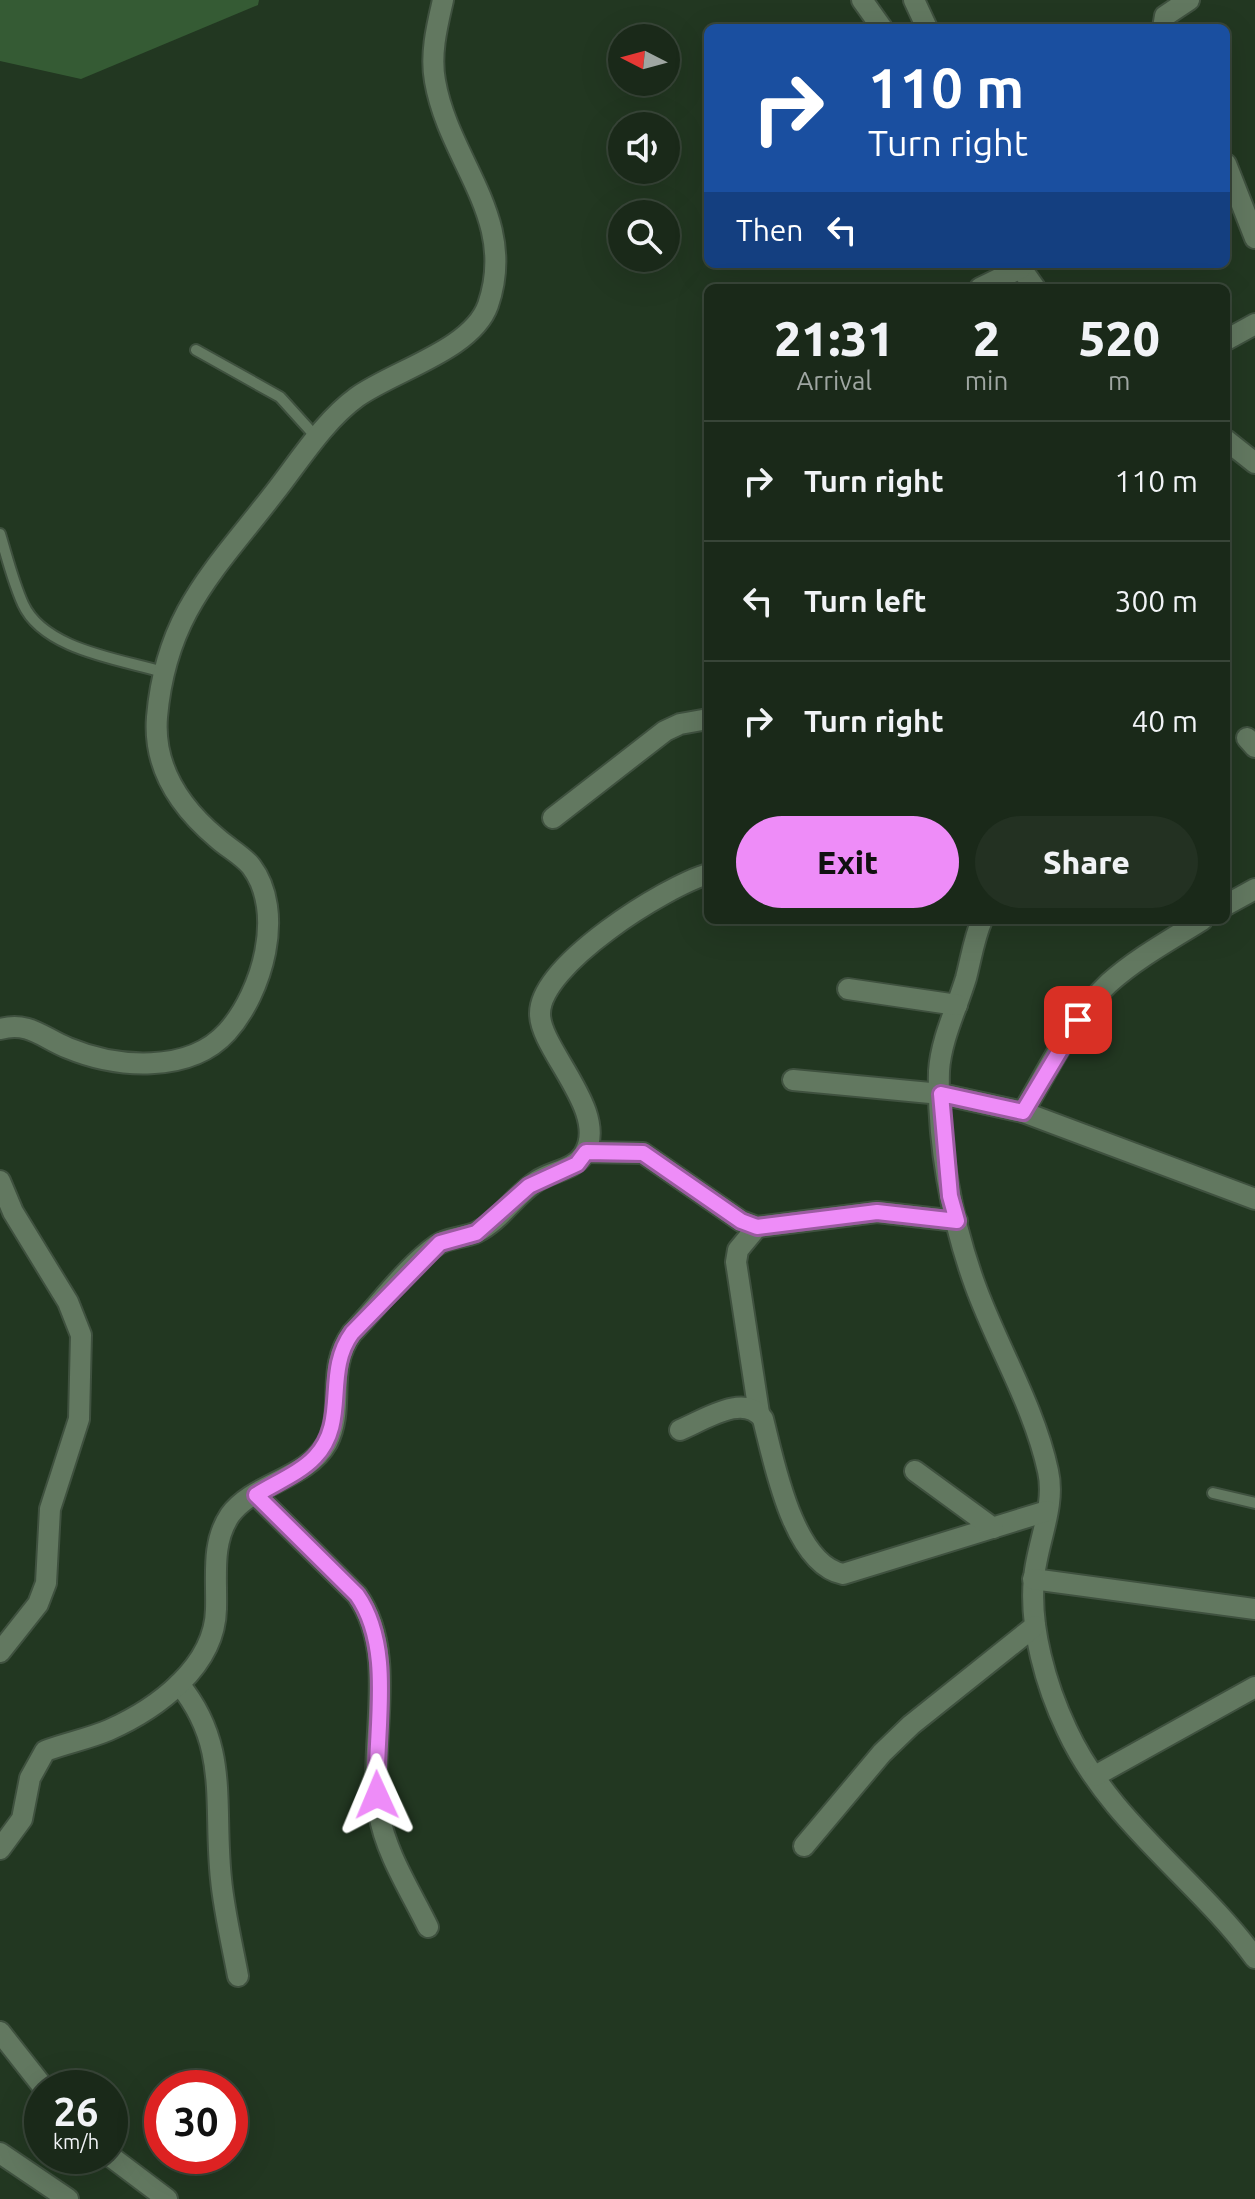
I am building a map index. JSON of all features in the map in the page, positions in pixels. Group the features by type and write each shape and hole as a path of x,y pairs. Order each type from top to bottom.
{"street":[{"path":"0,1029 17,1024 96,1058 123,1064 176,1059 209,1050 230,1030 250,997 264,956 268,922 263,889 251,867 216,838 168,781 160,757 157,723 163,672 182,618 214,566 317,438 355,398 464,338 487,310 496,273 497,243 488,214 448,125 435,79 435,36 443,0"},
{"path":"862,0 879,24"},
{"path":"914,0 925,24"},
{"path":"1164,24 1165,16 1189,0"},
{"path":"1230,174 1255,238"},
{"path":"987,284 1016,268"},
{"path":"1230,338 1255,324"},
{"path":"1230,443 1255,463"},
{"path":"553,818 665,731 680,724 704,720"},
{"path":"0,1849 22,1819 30,1778 45,1751 107,1731 138,1715 179,1684 200,1661 209,1643 216,1614 216,1551 222,1528 234,1510 313,1460 326,1444 333,1425 340,1350 430,1251 440,1243 476,1233 529,1186 577,1164 586,1152 589,1139 584,1110 567,1068 544,1030 539,1017 541,1002 553,982 598,938 664,893 704,876"},
{"path":"1230,903 1255,889"},
{"path":"981,924 943,1046 941,1094 950,1196 974,1283 1048,1469 1047,1511 1033,1579 1035,1626 1067,1731 1095,1776 1128,1819 1235,1930 1255,1958"},
{"path":"1023,1112 1078,1020 1107,985 1135,962 1196,924"},
{"path":"848,989 957,1005"},
{"path":"793,1080 941,1094 1023,1112 1255,1199"},
{"path":"586,1152 643,1153 741,1221 757,1227 877,1212 957,1221"},
{"path":"0,1181 13,1212 68,1302 81,1335 79,1419 50,1509 46,1583 38,1604 0,1652"},
{"path":"757,1227 738,1250 736,1262 759,1413 783,1500 821,1564 843,1574 1047,1511"},
{"path":"680,1430 748,1405 759,1413"},
{"path":"915,1471 993,1528"},
{"path":"256,1495 357,1595 370,1613 378,1669 379,1815 394,1857 428,1927"},
{"path":"1033,1579 1255,1609"},
{"path":"804,1846 882,1753 911,1725 1035,1626"},
{"path":"179,1684 196,1705 209,1729 215,1757 221,1879 238,1976"},
{"path":"1095,1776 1255,1687"},
{"path":"0,2032 30,2070"},
{"path":"0,2153 68,2199"},
{"path":"128,2170 167,2199"}],"lane":[{"path":"196,350 280,397 317,438"},
{"path":"0,534 23,605 46,631 70,644 163,672"},
{"path":"1213,1493 1255,1503"}],"green space":[{"path":"0,0 259,0 258,5 81,79 0,61"}],"route":[{"path":"377,1795 378,1669 370,1613 357,1595 256,1495 313,1460 326,1444 333,1425 336,1367 340,1350 352,1333 440,1243 476,1233 529,1186 544,1176 577,1164 586,1152 625,1150 643,1153 659,1161 741,1221 757,1227 877,1212 957,1221 950,1196 941,1094 1023,1112 1078,1020"}]}
